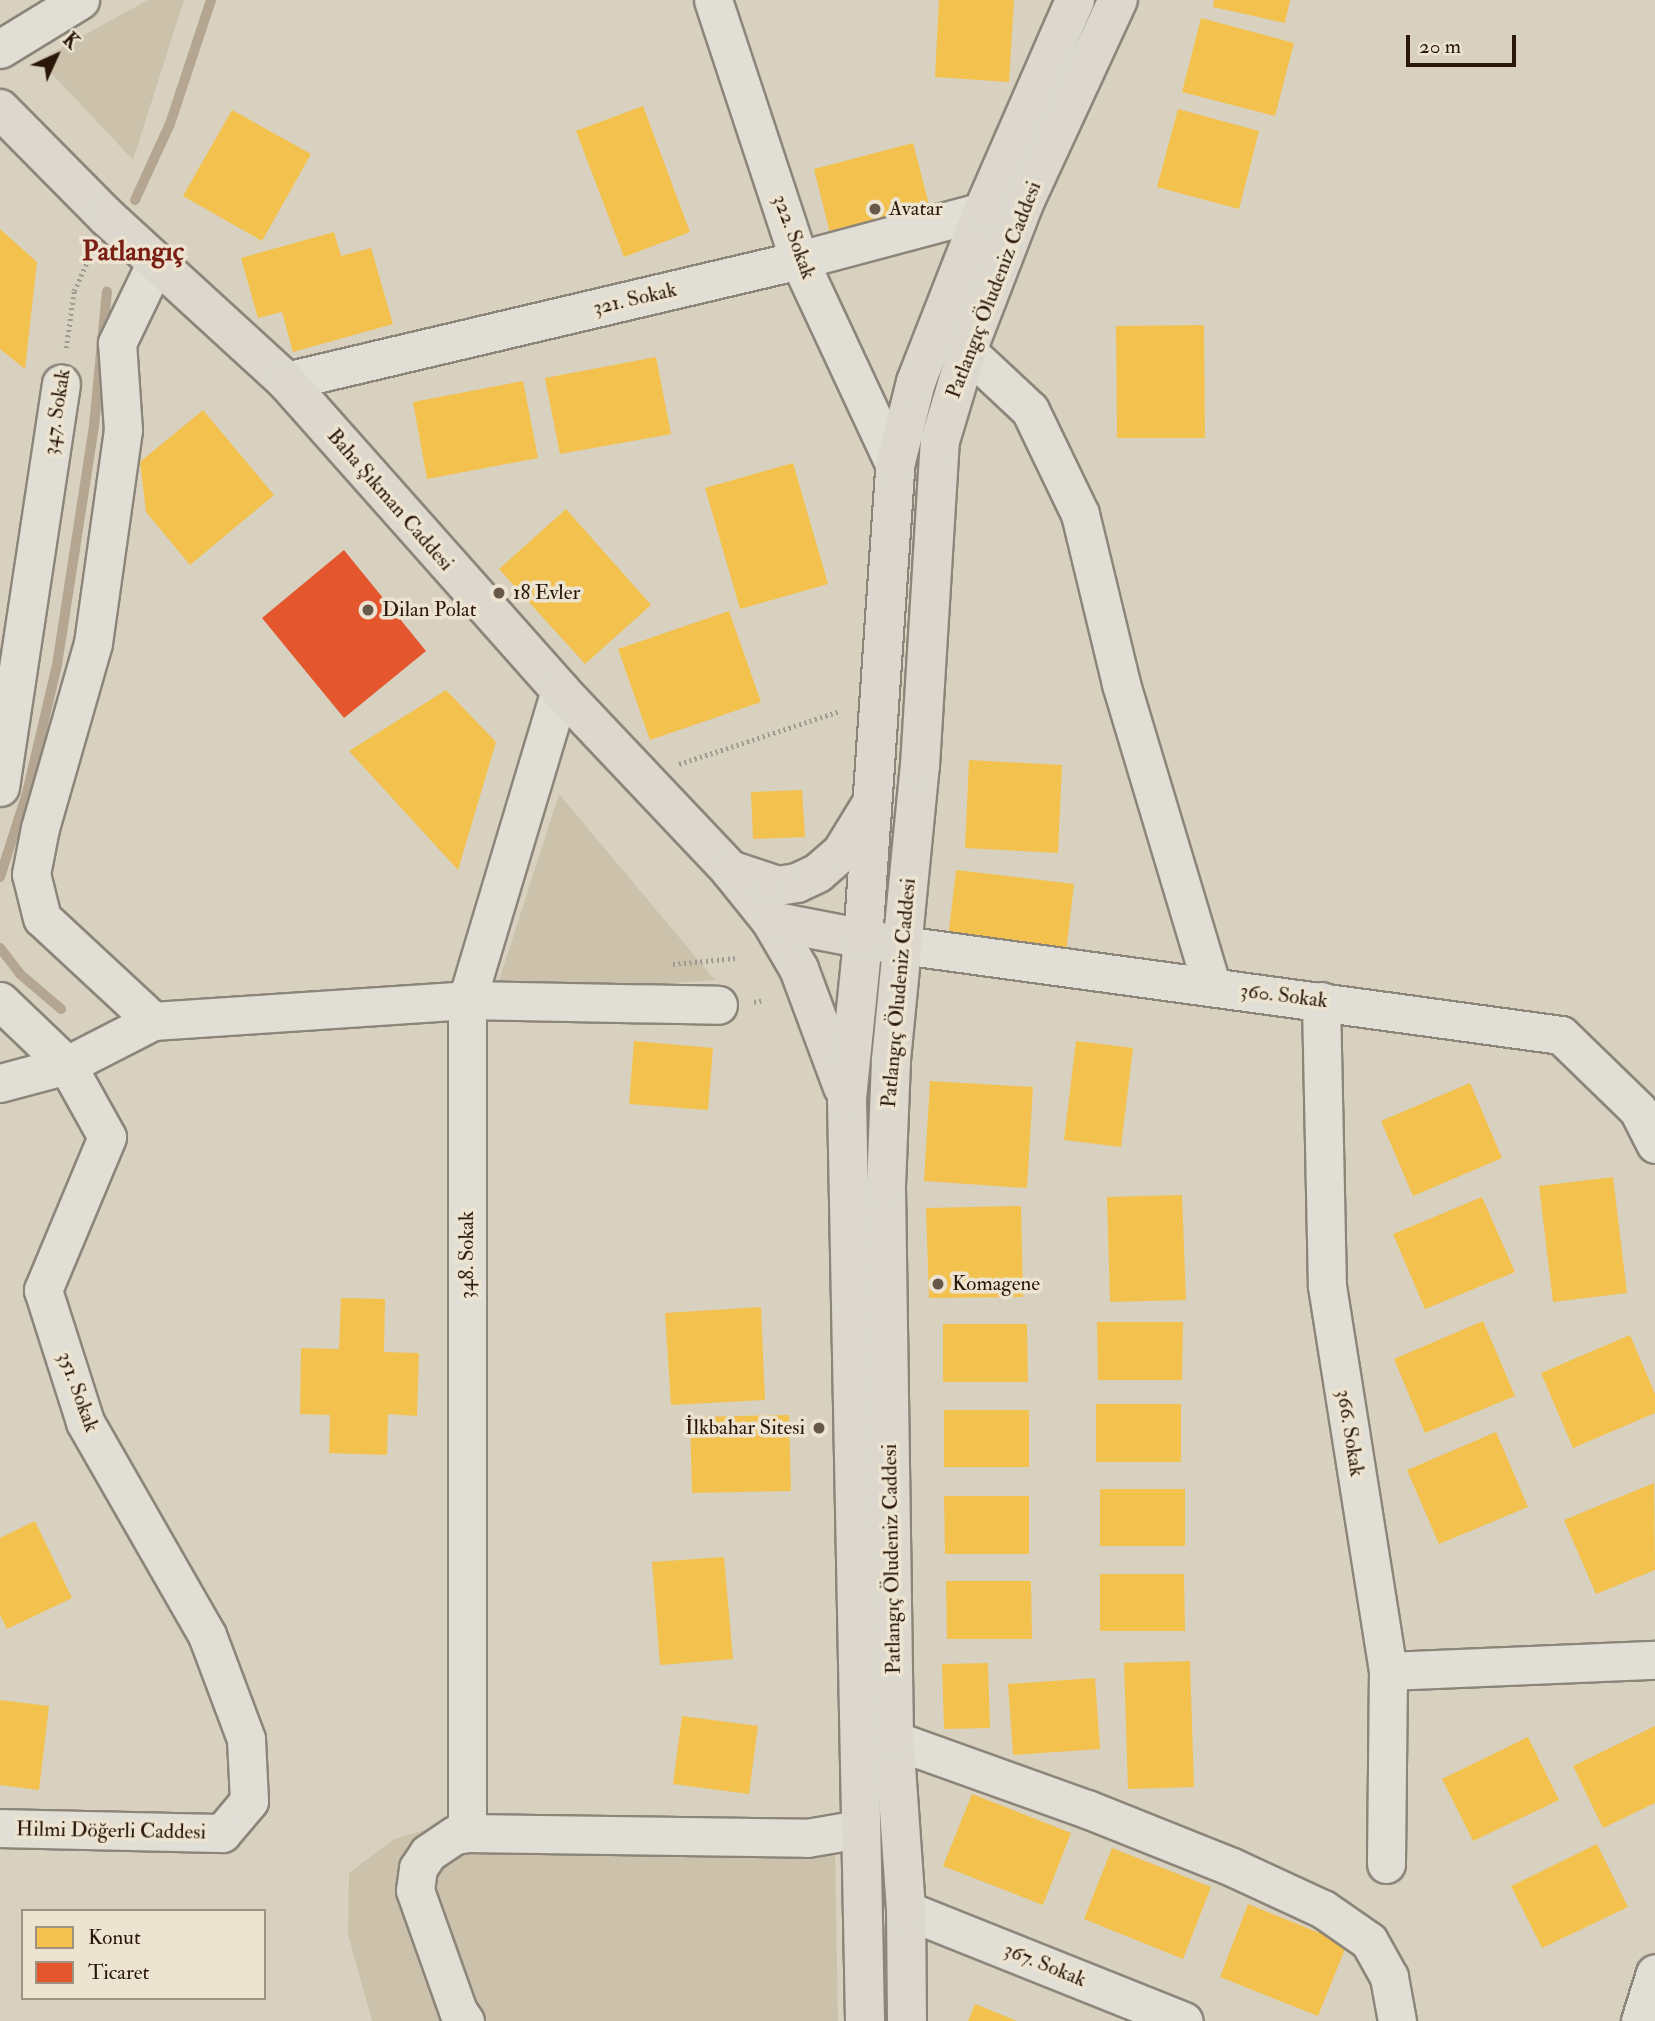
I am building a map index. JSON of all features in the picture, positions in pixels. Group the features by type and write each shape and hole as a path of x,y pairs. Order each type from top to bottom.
{"main road":[{"name":"Patlangıç Öludeniz Caddesi","path":"865,2021 859,1829 848,1098 863,941 895,466 916,382 983,211 1075,0"},
{"name":"Patlangıç Öludeniz Caddesi","path":"907,2021 905,1910 894,1741 886,1186 891,1060 920,766 940,441 967,351 1024,203 1118,0"},
{"name":"Baha Şıkman Caddesi","path":"0,109 107,216 286,382 560,690 730,870 772,921 816,1008 848,1098"},
{"path":"730,870 778,886 797,883 818,873 842,852 872,801"},
{"name":"360. Sokak","path":"772,921 863,941 902,945"}],"street":[{"path":"0,49 80,0"},
{"name":"322. Sokak","path":"713,0 799,260 895,466"},
{"name":"321. Sokak","path":"286,382 799,260 983,211"},
{"path":"153,1021 42,918 31,874 40,828 93,643 124,430 117,343 156,262"},
{"path":"967,351 1030,411 1080,514 1121,684 1212,987"},
{"name":"347. Sokak","path":"0,788 13,603 61,384"},
{"name":"348. Sokak","path":"461,1834 467,1000 560,690"},
{"name":"360. Sokak","path":"902,945 1561,1035 1638,1110 1655,1144"},
{"path":"0,1083 67,1065 153,1021 467,1000 718,1005"},
{"name":"351. Sokak","path":"0,1001 67,1065 107,1137 43,1290 85,1422 207,1635 246,1739 249,1801 222,1833"},
{"name":"366. Sokak","path":"1321,1001 1327,1286 1388,1671 1386,1864"},
{"path":"1388,1671 1655,1660"},
{"path":"894,1741 1087,1809 1232,1867 1323,1909 1369,1941 1390,1977 1397,2021"},
{"name":"Hilmi Döğerli Caddesi","path":"0,1828 222,1833"},
{"path":"465,2021 458,2011 415,1890 418,1868 428,1853 461,1834 807,1838 859,1829"},
{"name":"367. Sokak","path":"905,1910 1184,2021"},
{"path":"1640,2021 1655,1973"}],"path":[{"name":"347. Sokak","path":"61,384 74,291 107,216"},
{"path":"642,777 750,739 879,699"}],"shaded area":[{"path":"148,0 184,0 133,160 39,60"},
{"path":"559,794 715,980 494,996"},
{"path":"453,1822 458,1852 835,1854 838,2021 372,2021 348,1934 349,1873 394,1839"}],"building: Konut":[{"path":"939,0 1014,0 1009,82 935,77"},
{"path":"1214,0 1290,0 1285,23 1213,7"},
{"path":"1201,18 1294,43 1275,116 1182,92"},
{"path":"643,106 690,232 624,257 576,131"},
{"path":"1178,109 1259,131 1239,209 1157,187"},
{"path":"232,110 311,154 262,241 183,196"},
{"path":"913,143 931,212 831,237 814,169"},
{"path":"0,229 37,262 25,369 0,349"},
{"path":"334,232 341,256 371,248 393,324 293,352 282,312 258,318 241,258"},
{"path":"1204,325 1205,438 1117,438 1116,326"},
{"path":"656,357 671,434 560,454 545,378"},
{"path":"523,381 538,458 427,479 413,402"},
{"path":"203,410 274,495 190,565 146,512 140,462"},
{"path":"793,463 828,584 740,609 705,488"},
{"path":"566,509 651,605 585,664 499,569"},
{"path":"729,611 761,702 650,740 618,649"},
{"path":"446,690 496,742 458,870 349,751"},
{"path":"969,760 1062,765 1058,853 965,848"},
{"path":"802,790 805,837 753,839 751,792"},
{"path":"956,870 1074,884 1066,953 948,939"},
{"path":"634,1041 713,1048 708,1110 629,1104"},
{"path":"1076,1041 1133,1048 1121,1147 1064,1140"},
{"path":"930,1081 1033,1087 1027,1188 924,1181"},
{"path":"1470,1083 1502,1158 1413,1196 1381,1121"},
{"path":"1613,1177 1627,1293 1553,1302 1539,1186"},
{"path":"1182,1195 1186,1300 1110,1302 1107,1197"},
{"path":"1482,1197 1515,1272 1425,1309 1393,1234"},
{"path":"1021,1206 1023,1297 929,1298 926,1208"},
{"path":"341,1298 385,1299 384,1352 419,1353 417,1416 388,1414 387,1455 329,1453 330,1415 300,1414 301,1348 339,1349"},
{"path":"761,1307 765,1400 671,1405 665,1313"},
{"path":"1483,1321 1515,1396 1425,1433 1394,1359"},
{"path":"1097,1322 1183,1322 1182,1380 1098,1380"},
{"path":"943,1324 1027,1324 1028,1382 943,1382"},
{"path":"1630,1335 1655,1394 1655,1413 1573,1448 1541,1373"},
{"path":"1096,1404 1181,1404 1181,1462 1096,1462"},
{"path":"944,1410 1029,1410 1029,1467 944,1467"},
{"path":"789,1415 791,1491 692,1493 690,1417"},
{"path":"1496,1432 1528,1507 1439,1544 1407,1470"},
{"path":"1654,1483 1655,1570 1596,1594 1564,1520"},
{"path":"1100,1489 1185,1489 1185,1546 1100,1546"},
{"path":"944,1496 1029,1496 1029,1554 945,1554"},
{"path":"35,1521 72,1598 7,1629 0,1615 0,1538"},
{"path":"724,1557 733,1659 660,1665 652,1562"},
{"path":"1100,1574 1184,1574 1185,1631 1100,1631"},
{"path":"946,1581 1031,1581 1032,1639 947,1639"},
{"path":"1190,1661 1194,1787 1128,1789 1124,1663"},
{"path":"988,1663 990,1728 944,1729 942,1664"},
{"path":"1095,1678 1100,1749 1013,1755 1008,1684"},
{"path":"0,1700 49,1706 39,1790 0,1785"},
{"path":"682,1716 758,1726 749,1794 673,1784"},
{"path":"1655,1726 1655,1803 1603,1828 1573,1766"},
{"path":"1528,1737 1559,1800 1473,1841 1442,1779"},
{"path":"972,1794 1071,1833 1043,1905 943,1866"},
{"path":"1597,1844 1628,1907 1542,1948 1511,1886"},
{"path":"1112,1848 1211,1887 1183,1959 1084,1919"},
{"path":"1248,1904 1347,1944 1318,2016 1220,1977"},
{"path":"975,2004 1017,2021 968,2021"}],"building: Ticaret":[{"path":"344,550 426,651 344,718 262,618"}],"waterway":[{"path":"135,200 170,124 211,0"},
{"path":"0,877 27,793 57,665 94,426 107,292"},
{"path":"0,948 20,974 61,1009"}],"place":[{"name":"Avatar","path":"875,209"},
{"name":"18 Evler","path":"499,593"},
{"name":"Dilan Polat","path":"368,610"},
{"name":"Komagene","path":"938,1284"},
{"name":"İlkbahar Sitesi","path":"819,1428"}],"district":[{"name":"Patlangıç","path":"133,252"}]}
